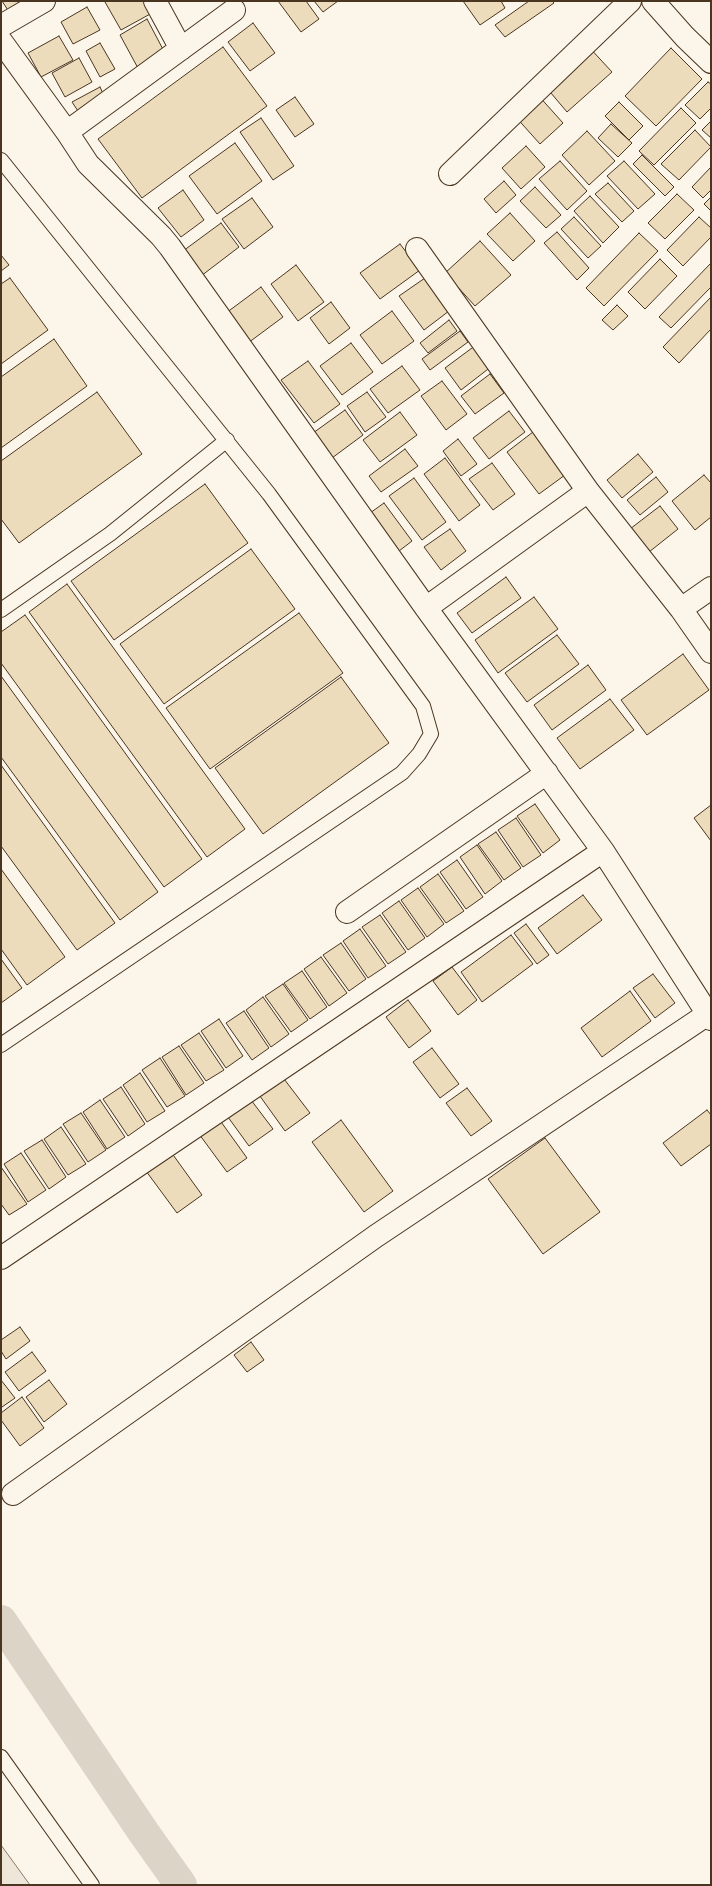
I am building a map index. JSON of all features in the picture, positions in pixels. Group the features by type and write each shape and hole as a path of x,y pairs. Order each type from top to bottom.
{"street":[{"path":"1,26 44,1"},
{"path":"155,1 180,49"},
{"path":"450,174 630,1"},
{"path":"653,1 685,37 711,62"},
{"path":"67,132 234,10"},
{"path":"1,41 67,132 88,164 161,236 170,247 426,608 603,851 709,1016 376,1236 12,1494"},
{"path":"416,249 588,491 681,609 711,652"},
{"path":"426,608 588,491"},
{"path":"681,609 711,588"},
{"path":"347,912 547,773"},
{"path":"1,1258 603,851"}],"lane":[{"path":"1,160 269,494 423,706 431,734 419,754 402,773 1,1045"},
{"path":"1,610 110,534 227,440"},
{"path":"1,1757 92,1885"}],"shaded area":[{"path":"1,1845 30,1885 1,1885"}],"building":[{"path":"2,1 38,1 13,18"},
{"path":"145,1 152,13 121,30 105,2"},
{"path":"278,1 306,1 319,19 301,32"},
{"path":"314,1 338,1 323,12"},
{"path":"463,1 501,1 505,8 480,25"},
{"path":"529,1 552,1 554,3 505,37 495,25"},
{"path":"87,7 100,30 73,44 61,22"},
{"path":"147,19 166,55 139,70 120,35"},
{"path":"253,23 275,53 250,71 228,42"},
{"path":"59,36 73,60 41,77 28,53"},
{"path":"100,43 115,69 100,77 86,51"},
{"path":"588,46 612,72 567,112 545,86"},
{"path":"223,47 267,106 142,198 98,139"},
{"path":"671,48 702,79 656,126 625,96"},
{"path":"79,58 92,82 65,97 52,73"},
{"path":"708,82 711,84 711,108 700,119 685,105"},
{"path":"100,87 106,100 82,117 72,102"},
{"path":"537,94 563,123 540,144 514,115"},
{"path":"295,97 314,124 295,137 276,110"},
{"path":"619,102 643,126 629,140 605,116"},
{"path":"681,108 696,123 654,165 639,151"},
{"path":"261,118 294,166 273,180 240,132"},
{"path":"711,121 711,138 702,130"},
{"path":"611,124 632,143 618,157 598,138"},
{"path":"695,130 711,147 679,180 661,164"},
{"path":"587,131 615,161 589,185 562,155"},
{"path":"235,143 262,181 217,214 189,176"},
{"path":"526,146 545,167 521,189 502,168"},
{"path":"642,155 674,187 665,196 633,164"},
{"path":"560,161 587,191 567,210 539,179"},
{"path":"624,161 655,194 638,209 607,176"},
{"path":"711,167 711,190 703,198 692,187"},
{"path":"504,181 516,195 496,213 484,199"},
{"path":"608,183 634,211 622,222 595,194"},
{"path":"535,187 561,215 546,228 520,201"},
{"path":"183,190 204,220 181,237 158,208"},
{"path":"677,194 694,210 665,239 648,223"},
{"path":"590,196 619,227 603,243 574,211"},
{"path":"711,197 711,211 704,204"},
{"path":"252,198 273,227 244,249 222,219"},
{"path":"510,213 535,241 513,261 487,234"},
{"path":"574,217 601,246 588,258 561,229"},
{"path":"699,217 711,228 711,237 683,266 667,250"},
{"path":"221,223 239,247 201,276 183,251"},
{"path":"557,232 589,268 577,280 544,243"},
{"path":"639,233 658,251 604,306 586,288"},
{"path":"480,241 511,275 475,306 445,273"},
{"path":"400,244 420,270 380,299 360,273"},
{"path":"1,255 9,265 1,271"},
{"path":"660,259 677,276 645,309 628,292"},
{"path":"711,263 711,287 671,328 659,317"},
{"path":"296,265 324,302 298,321 271,284"},
{"path":"10,278 48,330 1,364 1,284"},
{"path":"425,278 449,311 424,330 399,296"},
{"path":"261,287 283,317 248,343 226,313"},
{"path":"711,297 711,329 679,363 663,347"},
{"path":"331,302 350,328 329,344 310,318"},
{"path":"617,305 628,316 613,330 602,320"},
{"path":"392,311 414,341 382,364 360,335"},
{"path":"449,320 457,331 428,353 420,343"},
{"path":"460,331 468,342 430,370 422,359"},
{"path":"54,339 87,386 1,448 1,377"},
{"path":"351,343 373,372 342,395 320,366"},
{"path":"476,345 492,366 461,390 445,368"},
{"path":"308,361 340,404 314,423 281,380"},
{"path":"402,366 420,390 388,413 370,389"},
{"path":"490,374 504,393 475,414 461,396"},
{"path":"442,381 467,414 446,430 421,396"},
{"path":"97,392 142,454 19,543 1,519 1,461"},
{"path":"367,392 386,417 365,432 347,406"},
{"path":"345,410 363,435 332,458 313,433"},
{"path":"509,411 525,432 489,459 473,438"},
{"path":"400,412 417,435 380,462 363,440"},
{"path":"533,432 565,475 539,494 507,452"},
{"path":"458,439 477,464 461,476 443,451"},
{"path":"405,449 418,466 381,492 369,476"},
{"path":"638,454 653,472 622,498 607,480"},
{"path":"445,458 480,505 459,521 424,474"},
{"path":"492,463 515,494 493,510 469,479"},
{"path":"704,475 711,483 711,517 695,530 672,501"},
{"path":"656,477 668,492 640,515 627,500"},
{"path":"414,478 446,522 422,540 389,496"},
{"path":"205,484 248,543 114,640 71,581"},
{"path":"384,503 412,541 399,551 370,513"},
{"path":"660,506 678,529 649,552 630,529"},
{"path":"450,529 466,551 441,570 424,547"},
{"path":"251,549 295,609 164,704 120,644"},
{"path":"506,577 521,598 472,633 457,613"},
{"path":"67,584 245,829 207,857 29,612"},
{"path":"534,597 558,629 498,673 475,640"},
{"path":"299,613 343,673 210,769 166,708"},
{"path":"25,615 202,859 164,887 1,663 1,632"},
{"path":"557,635 579,664 527,702 505,673"},
{"path":"683,654 709,690 647,735 621,700"},
{"path":"588,665 606,690 552,730 534,705"},
{"path":"1,676 158,892 120,920 1,757"},
{"path":"341,677 389,743 263,834 215,768"},
{"path":"610,699 634,730 580,769 557,738"},
{"path":"1,765 115,923 77,950 1,846"},
{"path":"535,804 560,840 543,853 517,816"},
{"path":"711,805 711,841 694,818"},
{"path":"516,818 541,855 523,867 498,830"},
{"path":"496,832 521,868 504,880 478,844"},
{"path":"477,845 502,881 485,894 460,857"},
{"path":"457,860 483,897 466,909 440,872"},
{"path":"1,869 65,957 27,985 1,949"},
{"path":"438,874 464,911 446,923 420,887"},
{"path":"418,888 444,924 427,937 401,900"},
{"path":"583,895 602,920 557,954 538,928"},
{"path":"399,901 425,938 408,950 382,913"},
{"path":"380,915 406,952 388,964 362,927"},
{"path":"526,924 549,955 537,964 514,933"},
{"path":"360,929 386,966 368,978 343,941"},
{"path":"511,935 533,964 482,1002 461,972"},
{"path":"341,943 366,979 349,991 323,955"},
{"path":"321,957 347,993 329,1006 304,969"},
{"path":"1,959 22,988 1,1003"},
{"path":"452,967 477,1000 458,1015 433,981"},
{"path":"302,971 327,1007 310,1019 284,983"},
{"path":"653,974 675,1003 655,1018 633,988"},
{"path":"283,984 308,1020 291,1032 265,996"},
{"path":"630,991 651,1021 602,1057 581,1028"},
{"path":"263,997 289,1034 271,1047 246,1010"},
{"path":"408,1000 431,1031 409,1048 386,1017"},
{"path":"244,1011 269,1048 252,1060 226,1023"},
{"path":"219,1019 243,1056 226,1068 201,1031"},
{"path":"199,1033 224,1070 206,1081 181,1045"},
{"path":"179,1046 204,1083 186,1095 162,1057"},
{"path":"432,1048 459,1084 440,1098 413,1062"},
{"path":"160,1058 185,1096 167,1107 142,1070"},
{"path":"140,1073 165,1111 147,1122 123,1085"},
{"path":"281,1075 310,1113 285,1131 257,1092"},
{"path":"121,1087 145,1124 128,1136 103,1099"},
{"path":"467,1088 492,1121 471,1136 446,1103"},
{"path":"248,1096 273,1129 249,1146 225,1113"},
{"path":"100,1100 125,1137 107,1149 83,1112"},
{"path":"707,1110 711,1115 711,1144 681,1166 663,1143"},
{"path":"81,1113 106,1150 88,1162 63,1124"},
{"path":"219,1119 247,1158 227,1172 199,1134"},
{"path":"341,1120 393,1191 364,1212 312,1142"},
{"path":"61,1127 86,1164 68,1175 44,1139"},
{"path":"545,1138 600,1212 543,1254 488,1179"},
{"path":"42,1140 66,1177 49,1189 24,1151"},
{"path":"171,1152 202,1195 177,1213 146,1171"},
{"path":"21,1153 46,1190 28,1202 4,1164"},
{"path":"1,1167 27,1204 9,1215 1,1204"},
{"path":"20,1327 30,1341 6,1359 1,1351 1,1340"},
{"path":"251,1342 264,1360 247,1372 234,1355"},
{"path":"32,1352 46,1371 19,1391 5,1372"},
{"path":"1,1380 15,1398 2,1407 1,1406"},
{"path":"49,1380 67,1404 44,1422 26,1397"},
{"path":"22,1397 44,1428 20,1446 1,1420 1,1413"}],"waterway":[{"path":"1,1621 144,1833 181,1885"}]}
